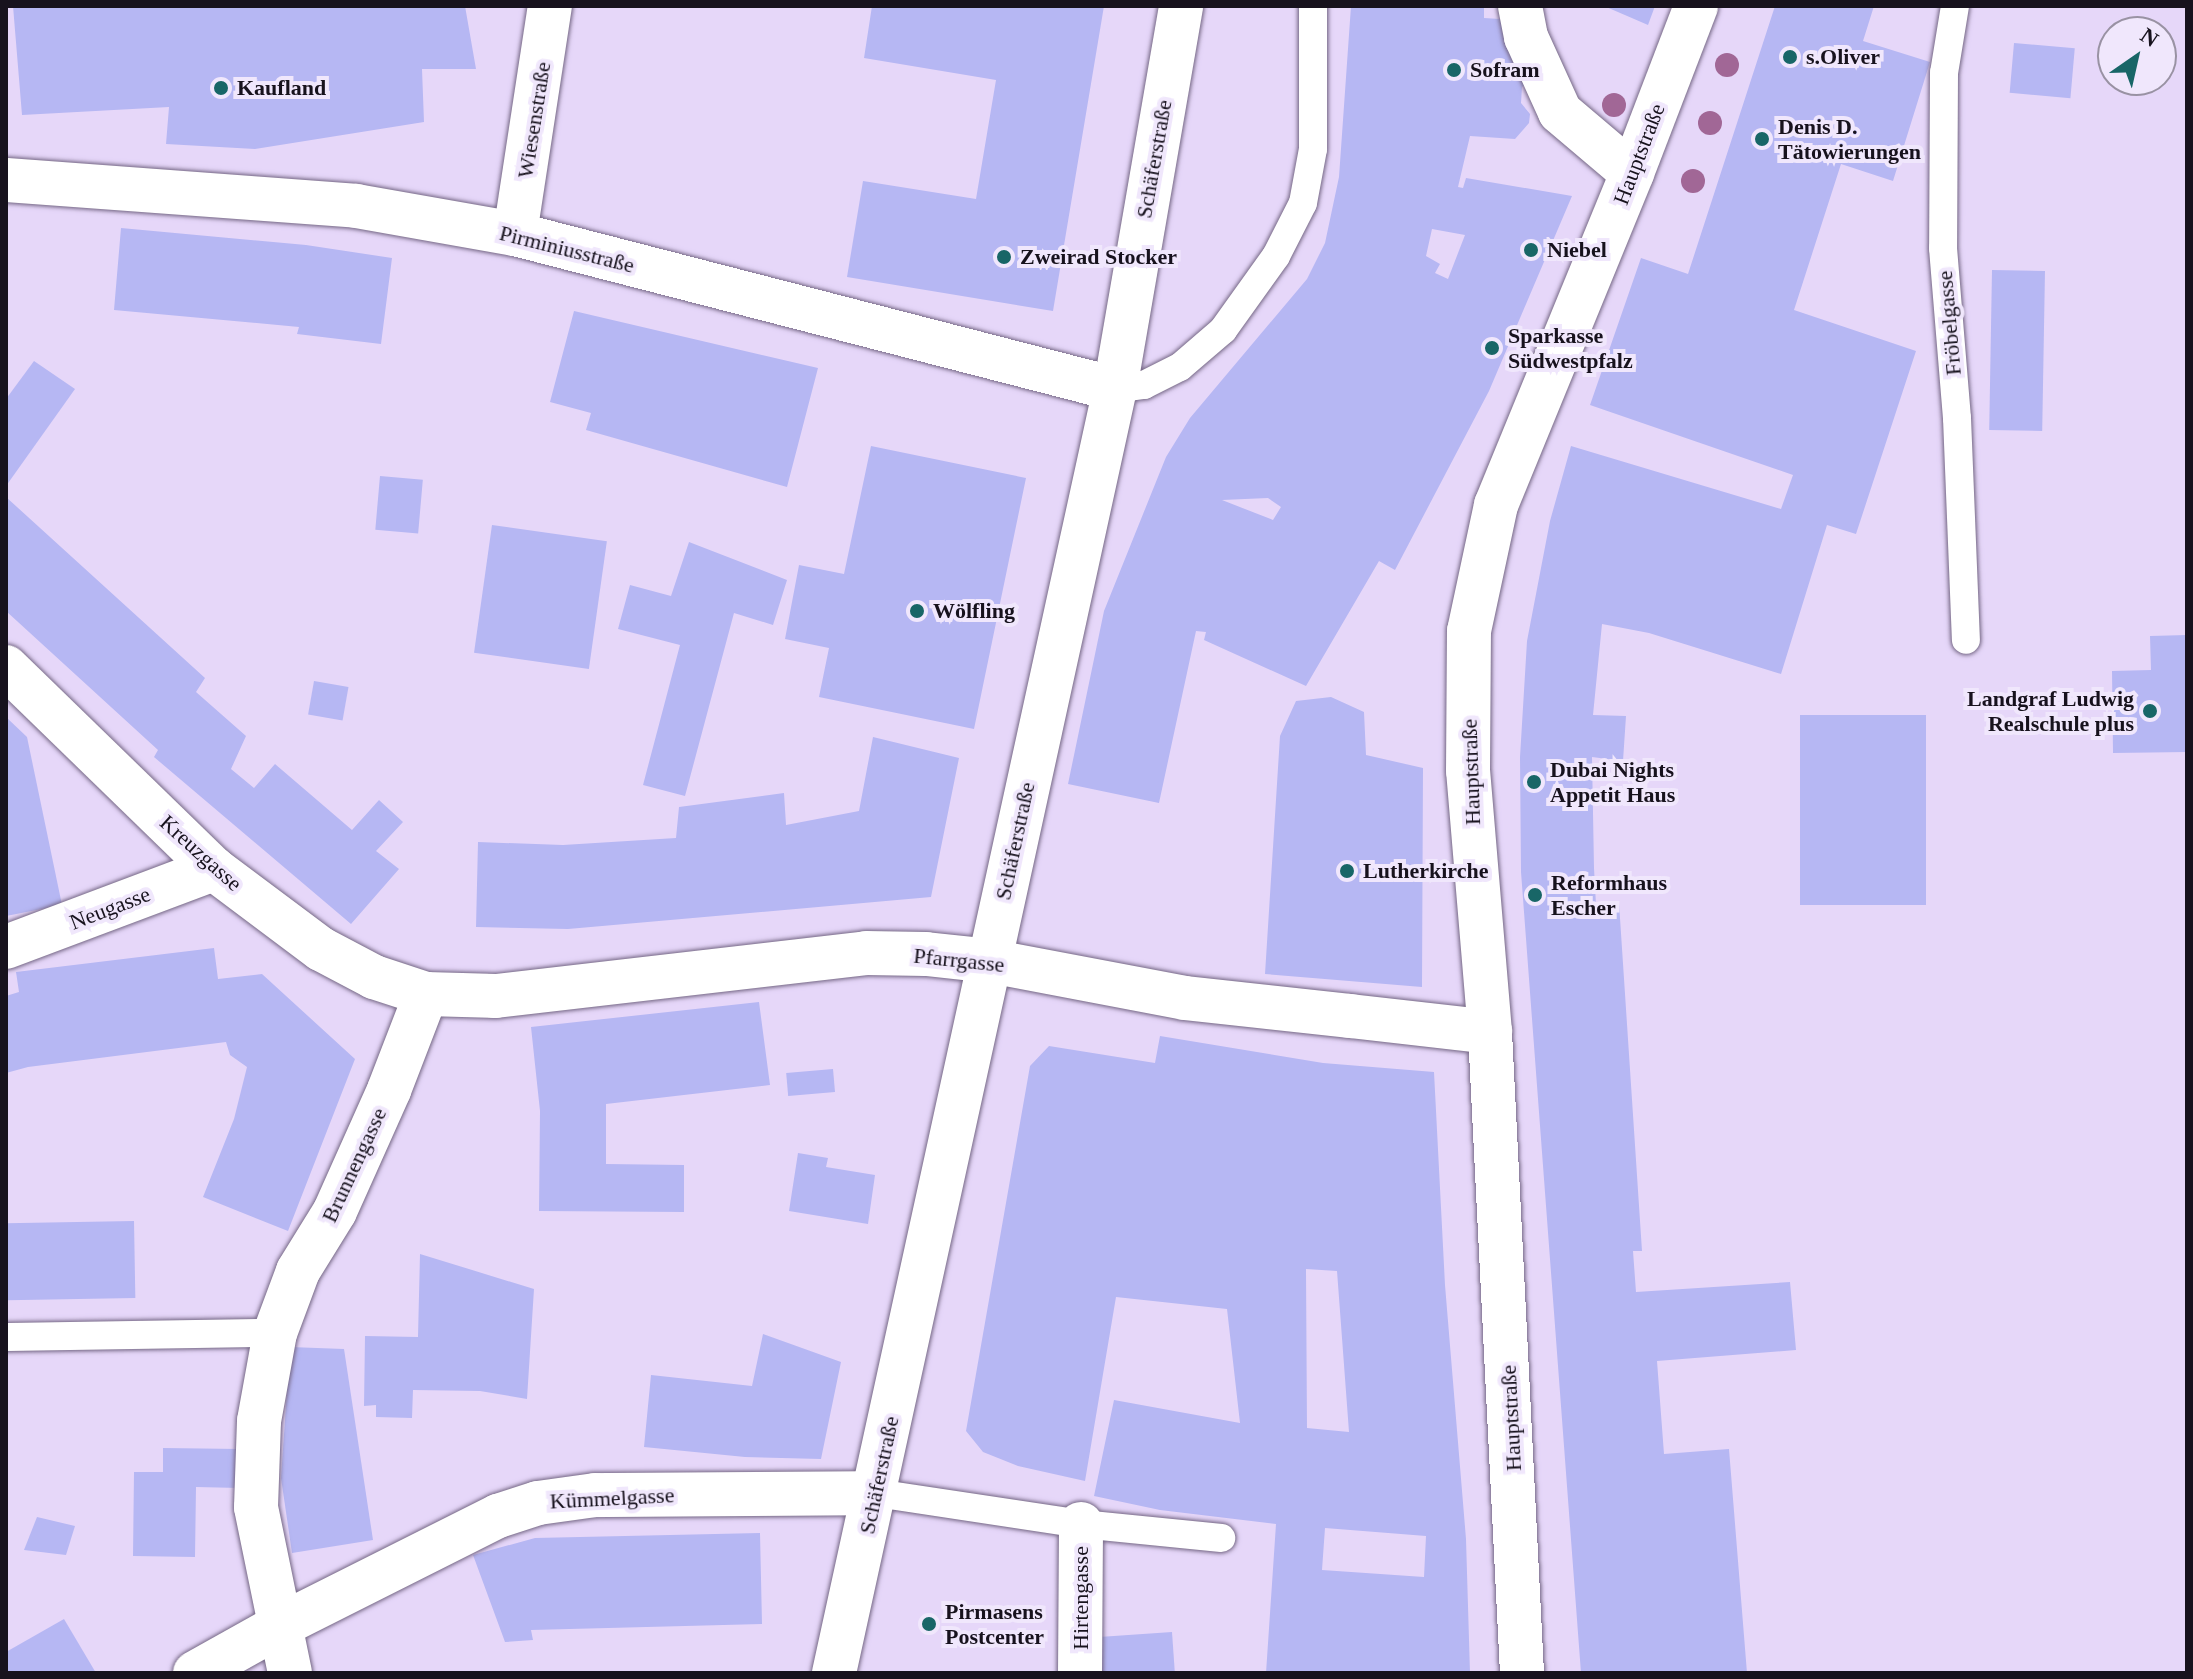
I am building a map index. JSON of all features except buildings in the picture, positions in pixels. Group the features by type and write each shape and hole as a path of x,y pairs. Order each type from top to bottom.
{"street":[{"name":"Wiesenstraße","path":"515,234 550,6"},
{"path":"1520,6 1526,37 1560,112 1632,173"},
{"name":"Hauptstraße","path":"1522,1673 1490,1032 1468,771 1469,631 1496,505 1632,173 1696,6"},
{"name":"Schäferstraße","path":"834,1673 876,1493 1115,389 1176,10"},
{"name":"Pirminiusstraße","path":"6,180 356,206 515,234 1115,389"},
{"name":"Kreuzgasse","path":"6,667 214,869 321,949 374,977 426,994"},
{"name":"Neugasse","path":"6,947 214,869"},
{"name":"Pfarrgasse","path":"426,994 496,996 866,953 990,961 1185,998 1490,1032"},
{"name":"Brunnengasse","path":"290,1673 256,1507 259,1421 275,1333 298,1271 335,1211 389,1090 426,994"},
{"name":"Kümmelgasse","path":"195,1673 281,1625 498,1516 538,1503 595,1495 876,1493"},
{"name":"Hirtengasse","path":"1080,1673 1081,1524"}],"lane":[{"path":"1115,389 1144,385 1180,367 1223,330 1276,256 1303,203 1313,149 1313,6"},
{"name":"Fröbelgasse","path":"1955,6 1944,73 1943,248 1957,418 1966,640"},
{"path":"6,1337 275,1333"},
{"path":"876,1493 1081,1524 1221,1538"}],"place":[{"name":"s.Oliver","path":"1790,57"},
{"name":"Sofram","path":"1454,70"},
{"name":"Kaufland","path":"221,88"},
{"name":"Denis D. Tätowierungen","path":"1762,139"},
{"name":"Niebel","path":"1531,250"},
{"name":"Zweirad Stocker","path":"1004,257"},
{"name":"Sparkasse Südwestpfalz","path":"1492,348"},
{"name":"Wölfling","path":"917,611"},
{"name":"Landgraf Ludwig Realschule plus","path":"2150,711"},
{"name":"Dubai Nights Appetit Haus","path":"1534,782"},
{"name":"Lutherkirche","path":"1347,871"},
{"name":"Reformhaus Escher","path":"1535,895"},
{"name":"Pirmasens Postcenter","path":"929,1624"}]}
